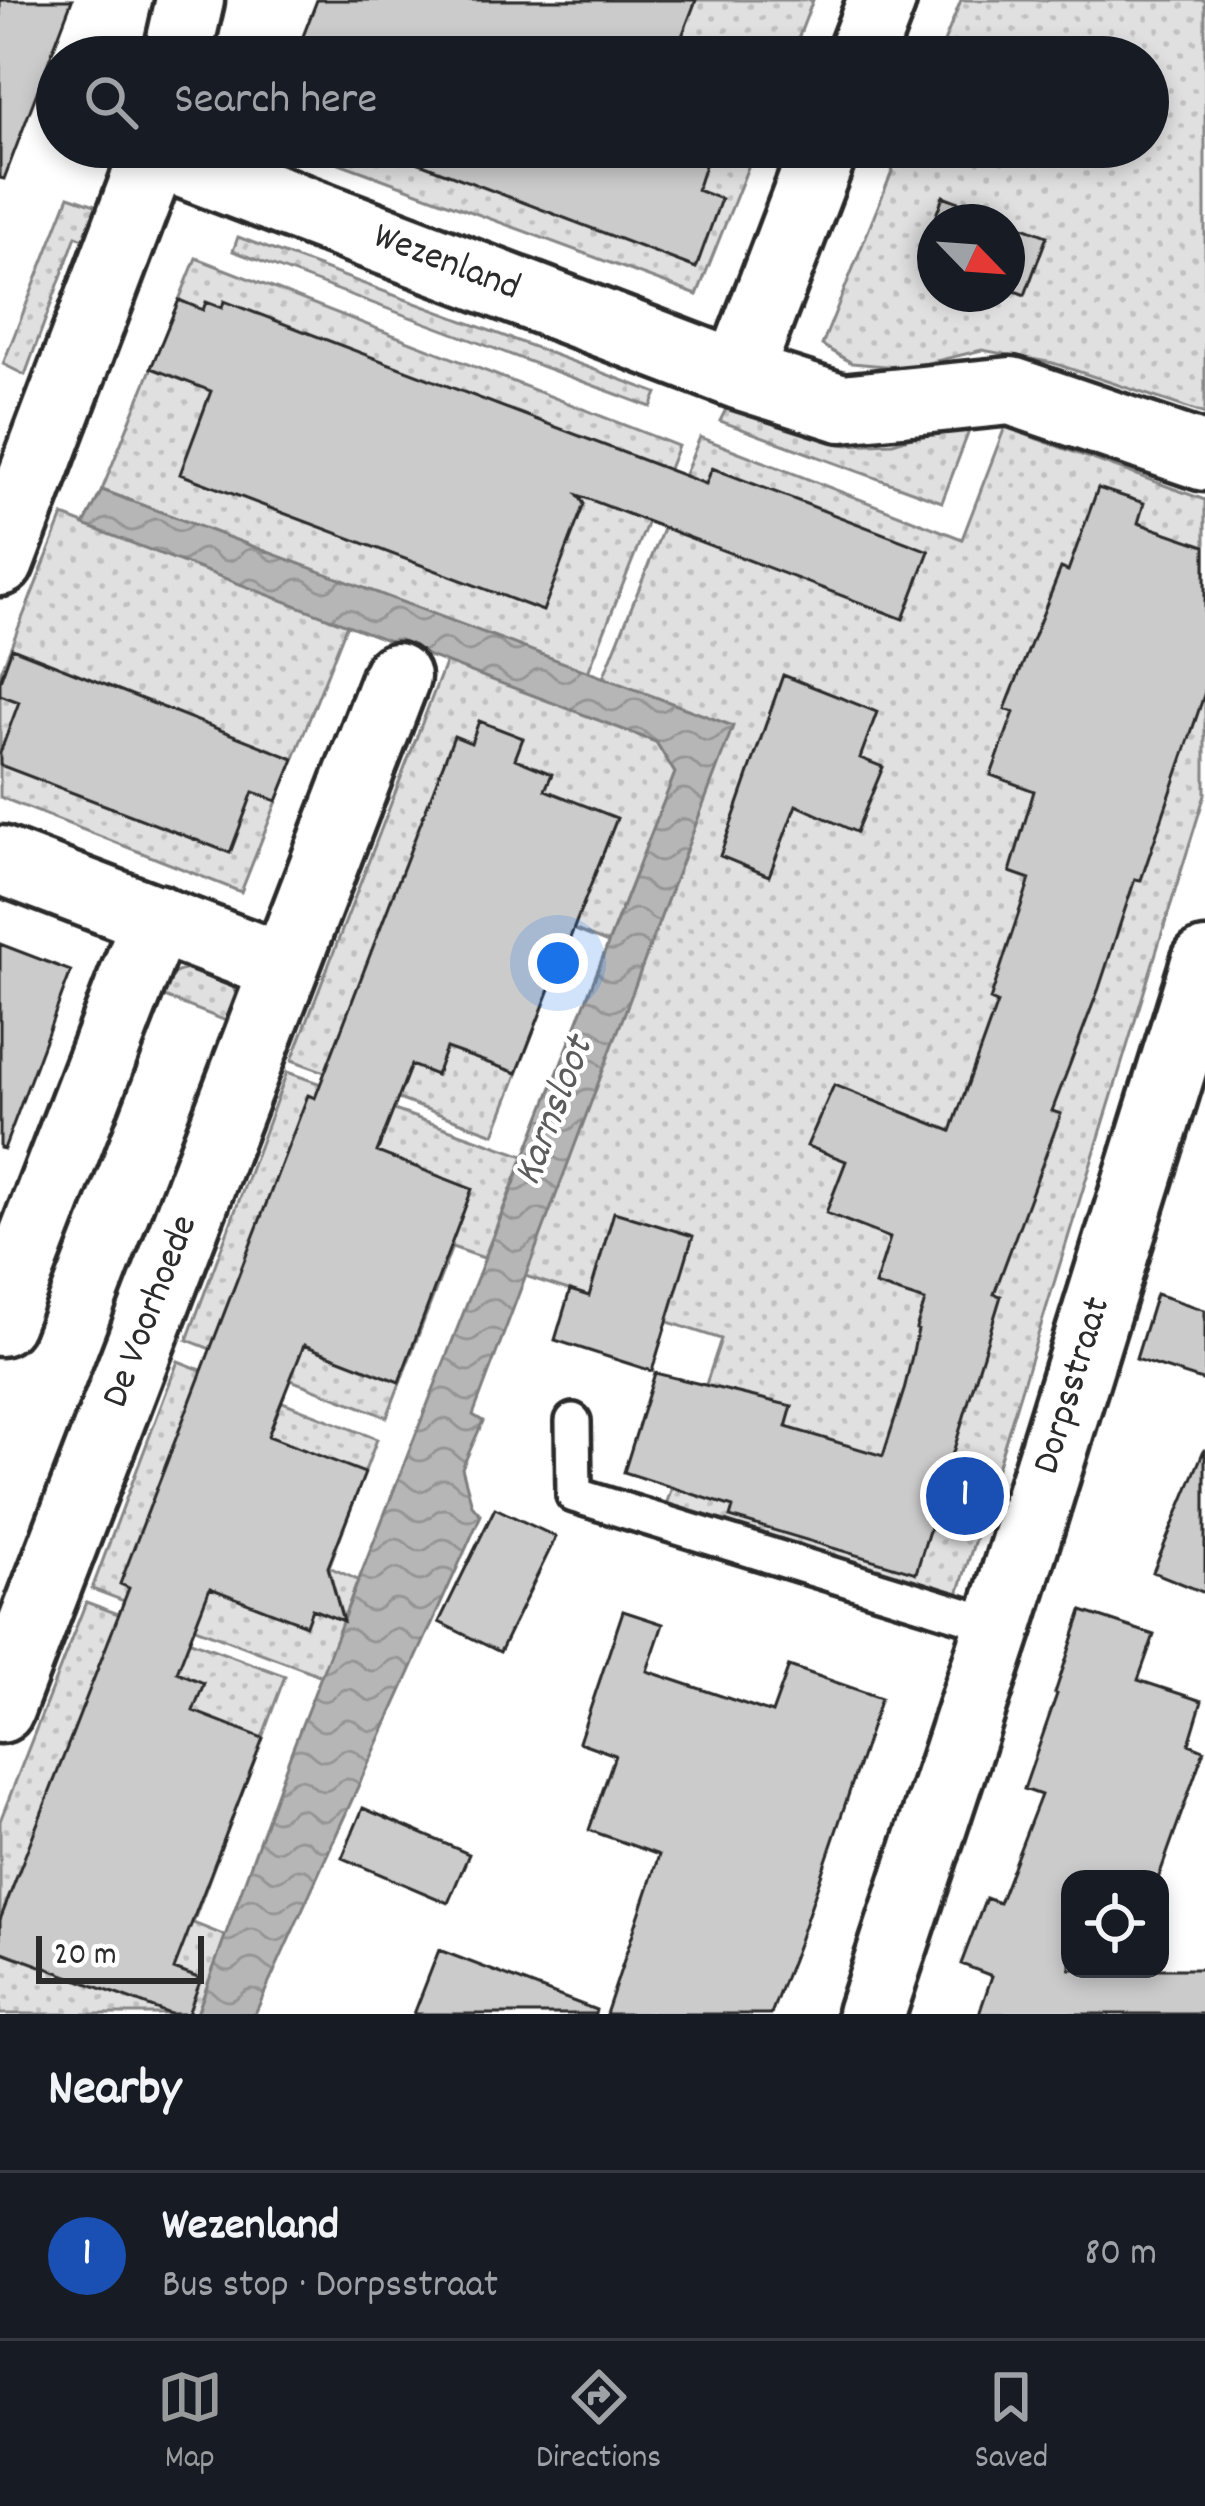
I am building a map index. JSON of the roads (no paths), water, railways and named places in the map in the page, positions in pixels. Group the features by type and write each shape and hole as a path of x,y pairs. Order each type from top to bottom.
{"street":[{"path":"182,36 190,0"},
{"path":"868,36 881,0"},
{"name":"Wezenland","path":"0,562 149,168"},
{"name":"Wezenland","path":"203,168 738,375 842,408 1011,391 1205,457"},
{"path":"738,375 817,168"},
{"name":"De Voorhoede","path":"7,1672 396,677"},
{"path":"0,860 284,968"},
{"path":"0,1322 156,918"},
{"name":"Dorpsstraat","path":"871,2014 999,1627 1205,962"}],"lane":[{"path":"573,1421 574,1496 999,1627"}],"water":[{"name":"Karnsloot","path":"102,490 733,726 473,1415 483,1421 462,1468 472,1505 481,1515 255,2014 197,2014 292,1750 675,773 656,742 84,525"}],"place":[{"name":"Wezenland","path":"965,1496"}]}
